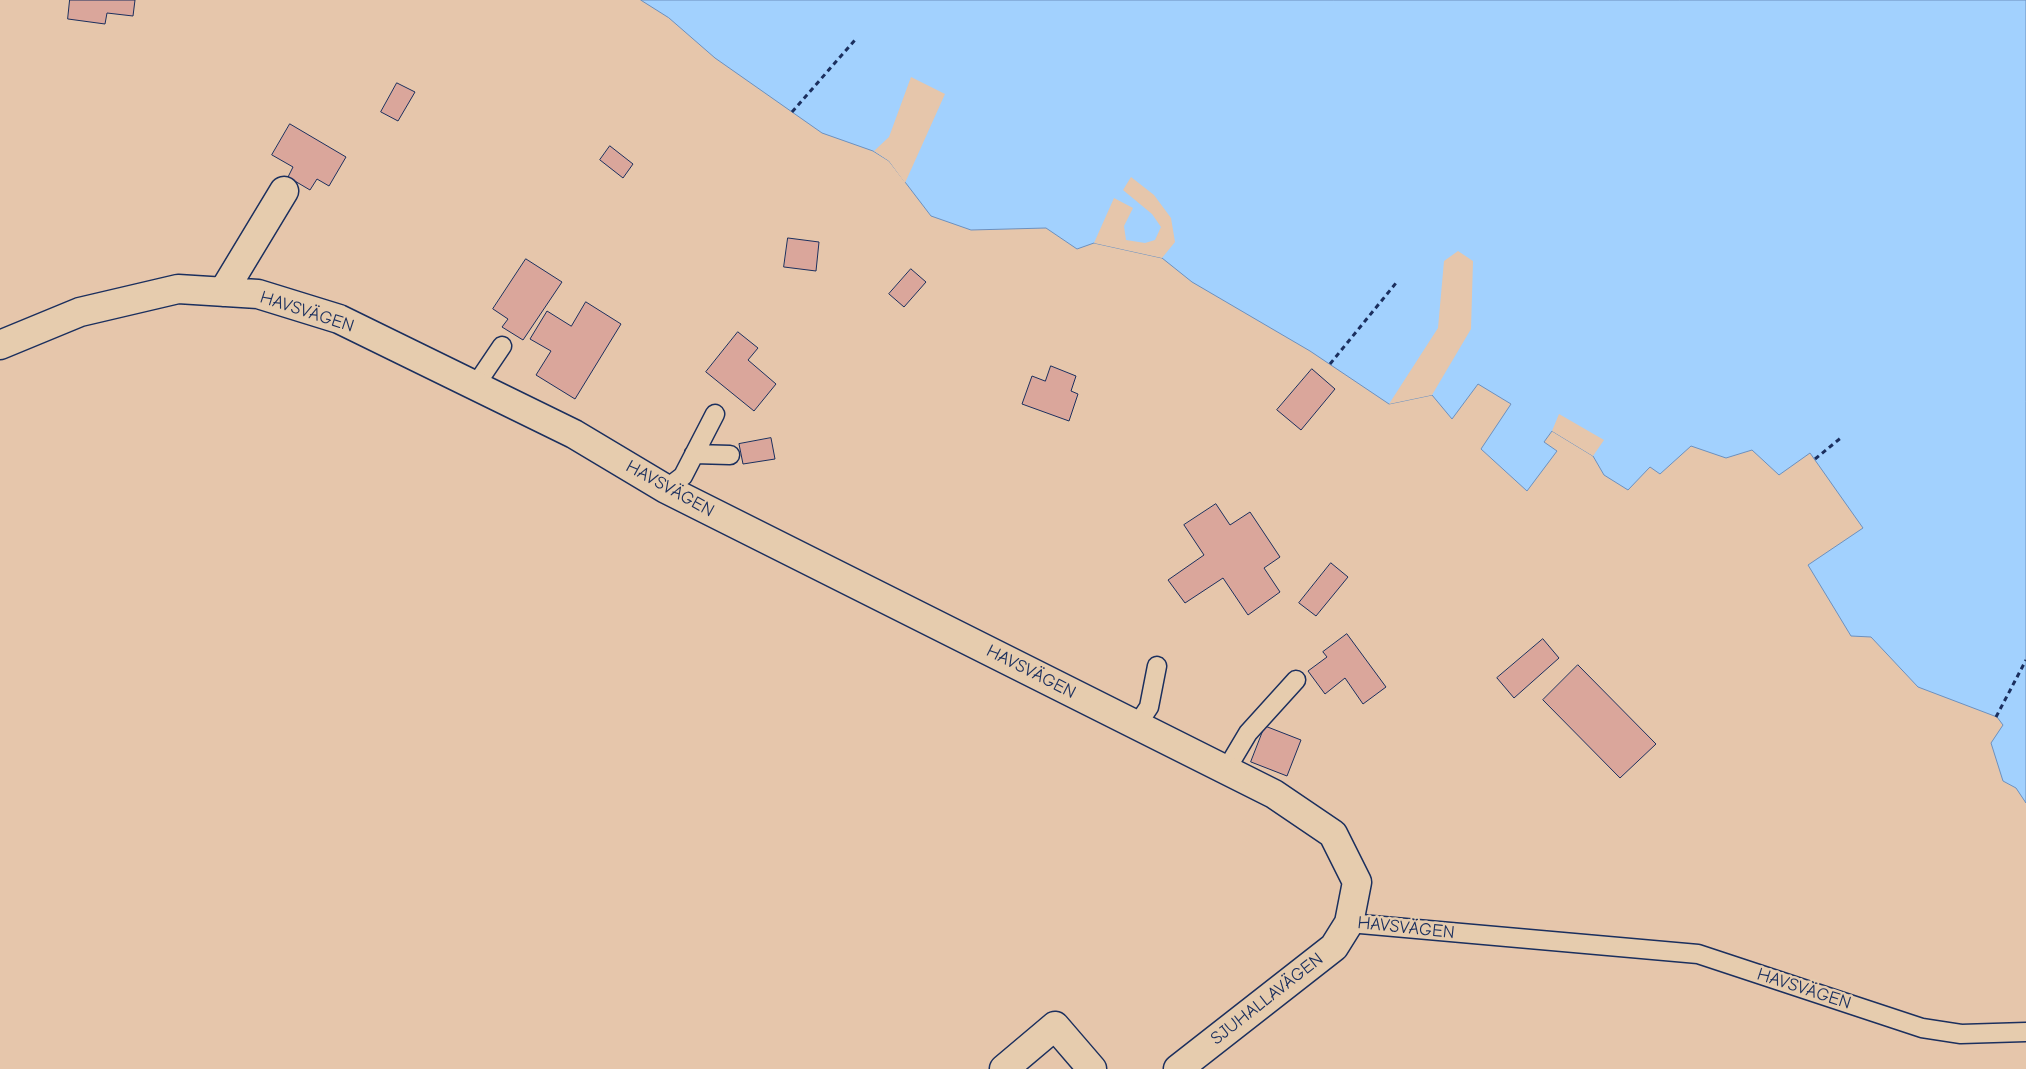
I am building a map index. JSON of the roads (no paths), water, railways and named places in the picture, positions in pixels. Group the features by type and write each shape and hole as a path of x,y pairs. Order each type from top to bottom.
{"street":[{"path":"224,292 284,190"},
{"name":"HAVSVÄGEN","path":"0,345 80,312 178,289 258,294 339,319 574,434 666,489 1274,794 1333,834 1357,882 1349,923"},
{"name":"SJUHALLAVÄGEN","path":"1178,1069 1334,947 1349,923"},
{"path":"1004,1069 1055,1026 1092,1069"}],"lane":[{"path":"475,386 502,346"},
{"path":"666,489 683,476 715,414"},
{"path":"694,454 730,455"},
{"path":"1137,726 1149,707 1157,666"},
{"path":"1226,770 1248,733 1296,680"},
{"name":"HAVSVÄGEN","path":"1349,923 1698,954 1922,1028 1961,1034 2026,1032"}],"water":[{"path":"641,0 2026,0 2026,803 2016,788 2003,781 1991,743 2003,725 1997,717 1918,687 1871,637 1851,636 1808,565 1863,528 1810,453 1779,475 1752,450 1726,458 1691,446 1660,474 1650,467 1628,490 1604,475 1593,456 1552,431 1544,442 1557,451 1527,491 1481,449 1511,404 1478,384 1452,419 1432,395 1389,404 1310,351 1192,282 1162,258 1094,243 1077,249 1046,228 971,230 931,216 889,161 873,151 822,133 715,58 669,18"}]}
